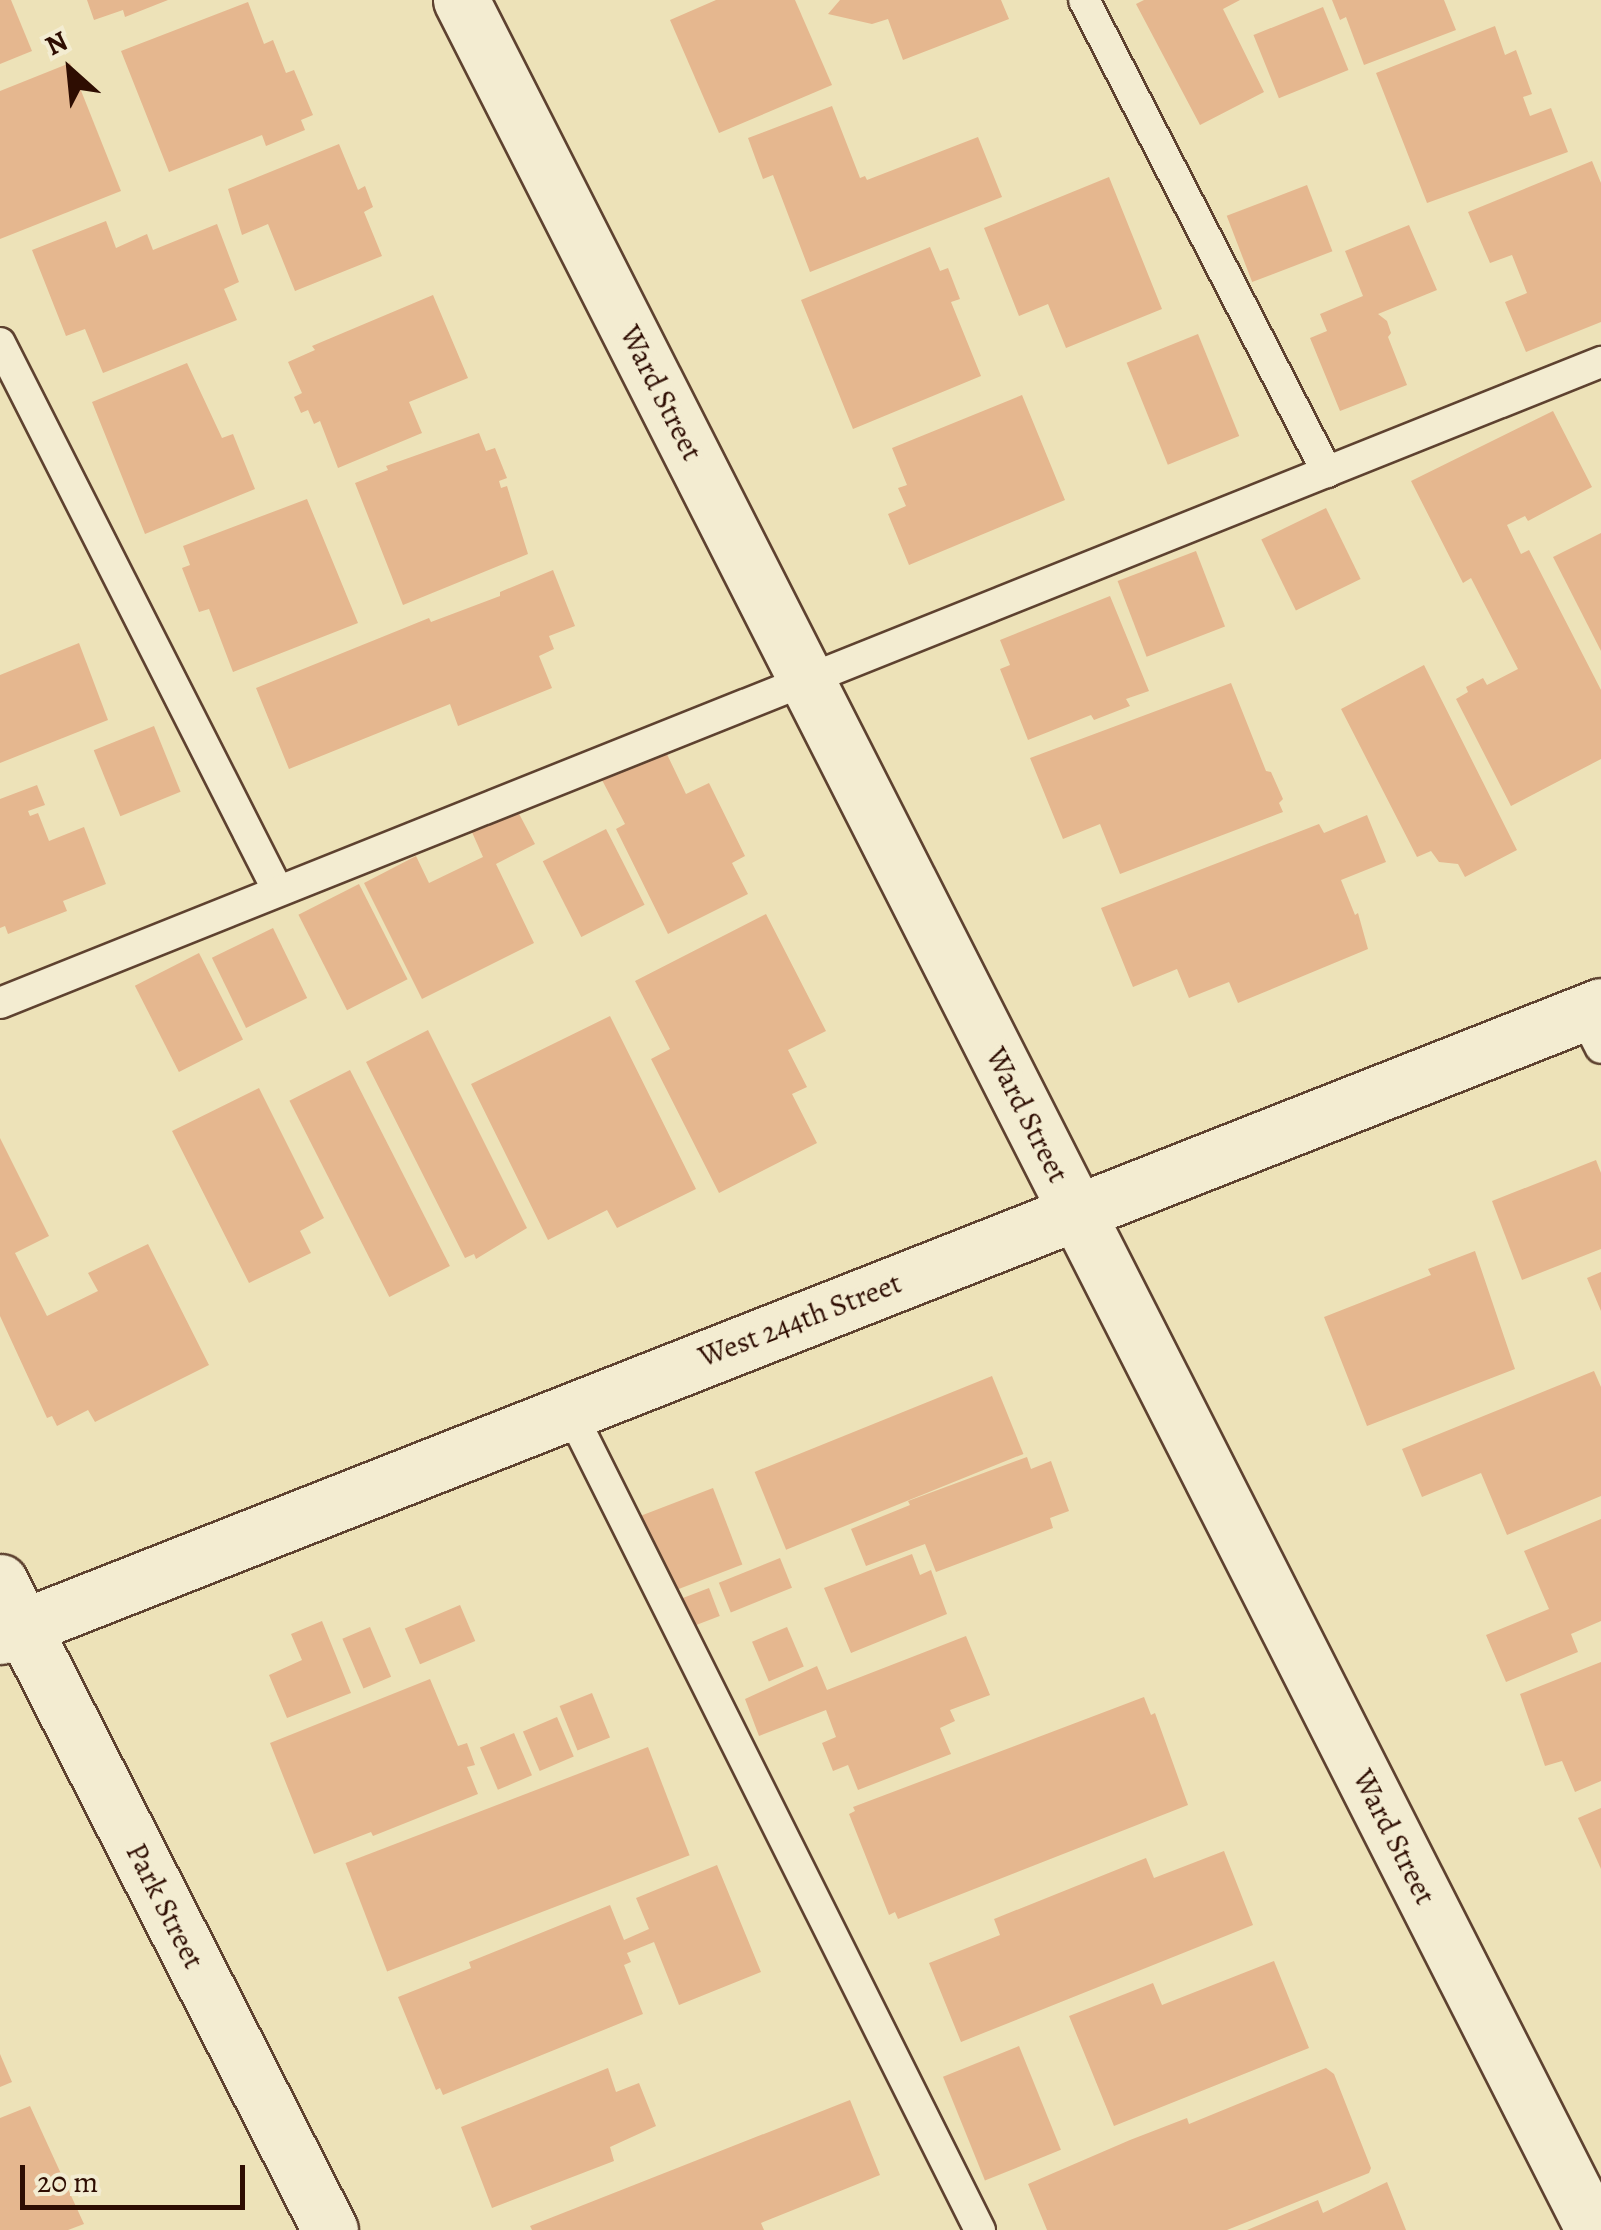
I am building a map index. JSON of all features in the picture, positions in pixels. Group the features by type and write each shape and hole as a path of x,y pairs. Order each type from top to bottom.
{"street":[{"name":"Ward Street","path":"461,0 1594,2230"},
{"name":"West 244th Street","path":"8,1615 570,1411 1076,1212 1595,1023"},
{"name":"Park Street","path":"8,1615 330,2230"}],"lane":[{"path":"1084,0 1327,472"},
{"path":"0,343 278,892"},
{"path":"0,1003 1601,362"},
{"path":"570,1411 980,2230"}],"building":[{"path":"0,0 11,0 32,51 0,64"},
{"path":"87,0 168,0 125,17 123,10 94,20"},
{"path":"716,0 795,0 832,85 719,133 670,20"},
{"path":"840,0 1001,0 1009,19 903,60 888,19 872,24 828,14"},
{"path":"1144,0 1240,0 1223,9 1264,92 1200,125 1136,4"},
{"path":"1332,0 1444,0 1456,30 1364,65 1346,17 1340,20"},
{"path":"248,2 264,44 273,40 286,73 294,70 313,115 301,120 305,130 266,146 262,135 169,172 121,51"},
{"path":"1323,7 1348,70 1279,98 1253,35"},
{"path":"1495,26 1505,55 1516,50 1532,94 1523,97 1530,116 1551,108 1568,152 1427,203 1376,73"},
{"path":"70,63 121,191 0,239 0,91"},
{"path":"832,106 860,178 865,176 867,180 978,137 1002,197 810,272 773,175 763,179 748,138"},
{"path":"339,144 358,190 365,186 373,207 364,212 382,256 295,291 268,224 242,235 228,189"},
{"path":"1592,161 1601,183 1601,322 1526,352 1505,302 1527,293 1512,255 1490,263 1468,212"},
{"path":"1109,177 1162,309 1066,348 1048,304 1019,316 984,228"},
{"path":"1307,185 1332,251 1252,282 1227,216"},
{"path":"106,221 116,248 147,234 153,250 217,224 239,282 224,289 237,320 103,373 85,329 66,336 32,250"},
{"path":"1409,225 1437,290 1378,314 1387,321 1391,333 1388,337 1407,385 1340,411 1310,338 1327,331 1320,314 1363,296 1345,251"},
{"path":"930,247 940,271 948,268 960,299 951,302 981,376 853,429 801,300"},
{"path":"433,295 468,378 409,402 422,433 338,468 320,421 314,424 308,410 301,413 294,397 302,393 288,362 315,350 312,346"},
{"path":"1198,334 1239,436 1168,465 1127,363"},
{"path":"187,363 222,438 233,434 255,489 145,534 92,402"},
{"path":"1022,395 1065,500 909,565 888,514 906,506 898,488 907,485 892,448"},
{"path":"1553,411 1592,487 1528,521 1525,516 1507,525 1521,554 1529,550 1601,690 1601,759 1511,806 1456,699 1468,692 1466,687 1483,678 1487,685 1518,669 1471,578 1463,583 1411,481"},
{"path":"479,433 486,451 495,448 507,478 499,481 501,488 507,486 528,554 403,605 355,483 388,470 386,466"},
{"path":"307,499 358,623 233,672 209,609 199,612 182,568 190,565 183,546"},
{"path":"1326,508 1361,579 1296,611 1261,540"},
{"path":"1601,533 1601,651 1553,557"},
{"path":"1196,551 1225,627 1147,657 1118,581"},
{"path":"553,570 575,626 549,636 554,649 539,656 552,688 458,726 450,704 289,769 256,688 429,618 431,622 500,596 500,592"},
{"path":"1110,596 1149,691 1126,699 1130,706 1094,720 1091,715 1028,740 1000,669 1010,665 1000,640"},
{"path":"79,643 108,720 0,763 0,675"},
{"path":"1424,665 1517,850 1465,877 1458,864 1439,862 1431,851 1417,857 1341,709"},
{"path":"1231,683 1266,771 1271,772 1283,799 1279,803 1283,812 1120,874 1100,824 1063,839 1030,758"},
{"path":"154,726 181,792 120,816 94,750"},
{"path":"664,748 686,794 709,783 745,856 732,863 748,894 668,934 616,829 625,824 602,780"},
{"path":"37,785 45,805 28,811 30,816 38,813 49,841 84,827 106,884 63,901 67,911 8,934 5,926 0,928 0,799"},
{"path":"516,808 535,844 496,864 534,943 422,999 364,883 416,856 429,883 483,857 471,830"},
{"path":"1367,815 1386,862 1341,880 1355,915 1358,913 1368,949 1238,1003 1229,982 1189,998 1177,969 1133,987 1101,908 1319,824 1324,833"},
{"path":"606,829 645,905 581,937 543,861"},
{"path":"359,884 408,979 347,1010 298,915"},
{"path":"766,914 826,1031 788,1050 807,1087 792,1094 817,1143 719,1193 651,1059 670,1049 635,981"},
{"path":"273,928 307,998 246,1028 212,958"},
{"path":"199,953 243,1039 179,1072 135,986"},
{"path":"610,1016 696,1189 617,1228 607,1210 548,1240 471,1084"},
{"path":"428,1030 527,1228 476,1259 474,1254 465,1258 366,1062"},
{"path":"350,1070 450,1266 389,1297 289,1101"},
{"path":"259,1088 324,1218 300,1231 311,1253 249,1283 172,1131"},
{"path":"0,1138 49,1236 15,1253 47,1316 98,1291 88,1273 148,1244 209,1365 95,1422 88,1410 57,1426 52,1416 47,1418 0,1316"},
{"path":"1596,1160 1601,1173 1601,1249 1522,1280 1492,1201"},
{"path":"1475,1251 1515,1369 1367,1426 1324,1317 1431,1275 1428,1269"},
{"path":"1601,1272 1601,1311 1587,1278"},
{"path":"1594,1371 1601,1387 1601,1496 1507,1535 1481,1473 1422,1497 1402,1449"},
{"path":"992,1376 1023,1454 786,1550 755,1472"},
{"path":"1027,1457 1031,1469 1051,1461 1069,1511 1050,1518 1053,1528 936,1572 925,1544 866,1566 851,1529 910,1505 908,1501"},
{"path":"713,1488 742,1565 668,1593 638,1517"},
{"path":"1601,1519 1601,1621 1571,1634 1578,1652 1506,1682 1486,1635 1549,1609 1524,1551"},
{"path":"912,1554 920,1575 931,1570 947,1614 851,1653 824,1588"},
{"path":"780,1558 792,1588 731,1612 719,1583"},
{"path":"709,1588 720,1616 694,1626 683,1598"},
{"path":"460,1605 475,1641 420,1664 405,1628"},
{"path":"322,1621 351,1693 287,1718 269,1675 302,1660 291,1634"},
{"path":"370,1627 391,1677 363,1688 342,1639"},
{"path":"787,1627 804,1667 769,1681 752,1642"},
{"path":"966,1636 990,1695 950,1710 955,1721 940,1728 951,1754 858,1790 848,1765 833,1771 822,1743 836,1737 826,1710 759,1736 745,1699 817,1666 827,1690"},
{"path":"1601,1662 1601,1781 1575,1792 1562,1761 1545,1766 1520,1694"},
{"path":"430,1679 458,1746 467,1743 475,1765 467,1767 478,1794 373,1836 371,1832 314,1854 270,1743"},
{"path":"592,1693 610,1738 578,1751 560,1706"},
{"path":"1144,1697 1151,1715 1155,1713 1188,1805 898,1919 895,1912 889,1915 849,1814 855,1811 853,1807"},
{"path":"557,1717 574,1757 540,1771 523,1731"},
{"path":"514,1733 532,1775 498,1790 480,1747"},
{"path":"648,1747 690,1855 387,1971 346,1863"},
{"path":"1601,1808 1601,1869 1578,1818"},
{"path":"1224,1851 1253,1925 961,2042 929,1963 1000,1935 994,1919 1146,1858 1154,1878"},
{"path":"717,1865 761,1972 679,2005 654,1942 627,1953 631,1962 624,1965 643,2014 443,2095 440,2088 436,2090 398,1997 471,1968 469,1962 610,1905 624,1940 649,1929 636,1898"},
{"path":"1274,1961 1309,2048 1114,2126 1069,2016 1153,1983 1162,2005"},
{"path":"1019,2046 1061,2150 985,2181 943,2077"},
{"path":"0,2054 12,2082 0,2087"},
{"path":"608,2068 616,2092 639,2083 656,2126 610,2147 614,2161 492,2208 461,2127"},
{"path":"1326,2068 1334,2074 1371,2168 1369,2173 1227,2230 1047,2230 1028,2184 1130,2140 1187,2118 1189,2124"},
{"path":"850,2100 880,2175 761,2223 764,2230 532,2230 530,2226"},
{"path":"30,2106 84,2224 68,2230 0,2230 0,2118"},
{"path":"1387,2182 1406,2230 1247,2230 1318,2200 1323,2213"}]}
